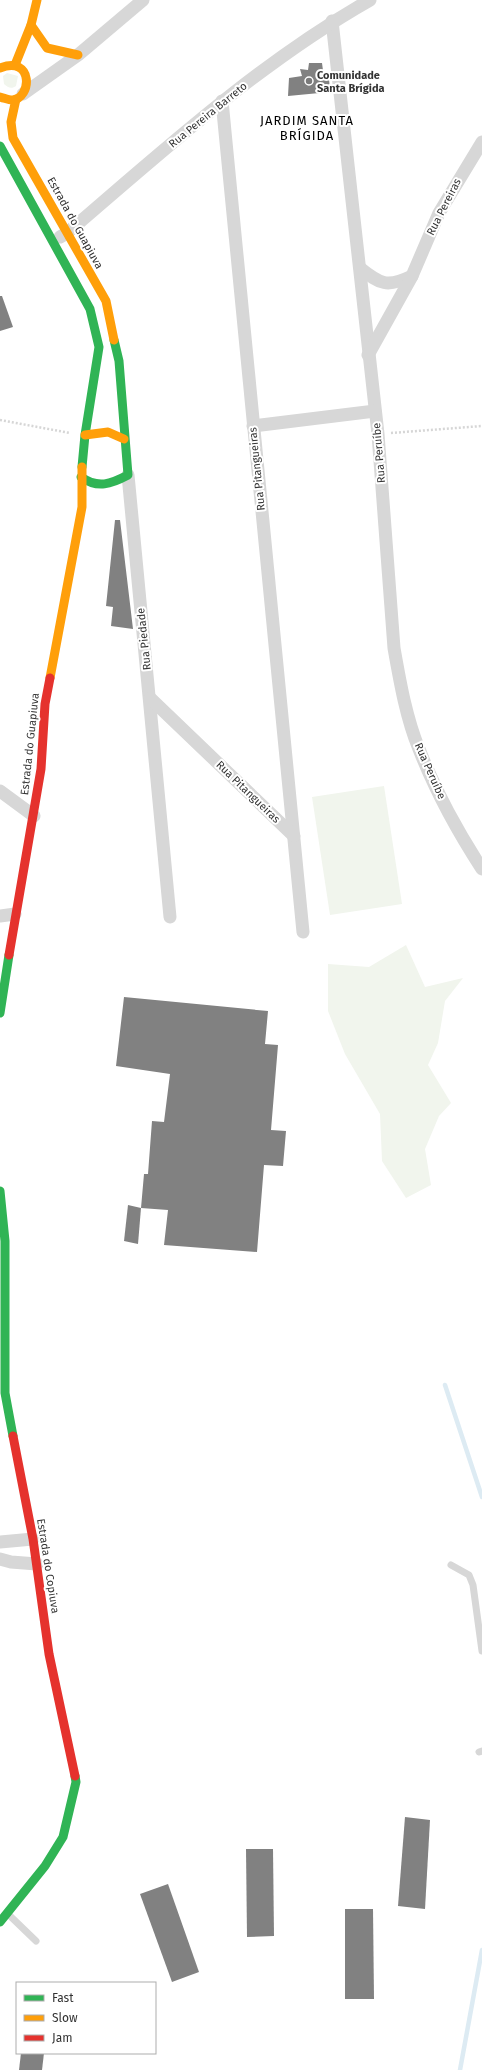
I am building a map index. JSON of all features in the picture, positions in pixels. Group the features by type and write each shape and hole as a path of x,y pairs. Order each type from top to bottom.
{"street":[{"path":"1,66 15,65 31,24 37,0"},
{"path":"0,97 11,100 19,97 78,55 143,0"},
{"name":"Rua Pereira Barreto","path":"53,240 67,233 222,101 332,21 370,0"},
{"name":"Rua Peruíbe","path":"332,21 378,434 394,648 400,681 419,750 456,824 482,869"},
{"path":"31,24 47,48 78,55"},
{"name":"Estrada do Guapiuva","path":"15,65 20,68 27,78 28,84 19,97 11,122 13,138 106,301 119,361"},
{"name":"Rua Pitangueiras","path":"222,101 303,932"},
{"name":"Rua Pereiras","path":"368,355 412,276 439,213 482,142"},
{"name":"Estrada do Guapiuva","path":"0,146 46,226 90,309 98,347 85,435 81,477 82,507 45,704 41,769 34,816 15,914 0,1013"},
{"path":"360,268 376,280 386,284 398,283 412,276"},
{"name":"Rua Piedade","path":"119,361 124,439 170,917"},
{"path":"253,426 375,412"},
{"path":"85,435 108,432 124,439"},
{"path":"82,507 99,491 128,475"},
{"path":"81,477 94,484 99,491"},
{"name":"Rua Pitangueiras","path":"150,698 294,836"},
{"path":"0,791 34,816"},
{"path":"0,916 15,914"},
{"name":"Estrada do Copiuva","path":"0,1191 5,1241 2,1293 3,1391 33,1539 49,1654 76,1782 63,1837 44,1866 6,1912 0,1922"},
{"path":"0,1542 33,1539"},
{"path":"0,1559 11,1562 37,1564"}],"lane":[{"path":"451,1565 469,1575 473,1585 482,1651"},
{"path":"6,1912 36,1941"}],"path":[{"path":"0,420 85,435"},
{"path":"378,434 482,426"}],"shaded area":[{"path":"7,73 18,76 16,86 13,88 10,88 4,84 3,76"},
{"path":"384,786 402,904 330,915 312,797"},
{"path":"406,945 425,987 463,978 445,1001 438,1043 428,1065 451,1103 439,1116 425,1149 431,1185 406,1198 382,1161 380,1114 345,1054 328,1011 328,964 369,967"}],"building":[{"name":"Comunidade Santa Brígida","path":"309,63 322,63 324,78 329,78 330,92 288,96 289,78 302,76 300,69 308,70"},
{"path":"0,296 2,296 13,327 0,331"},
{"path":"115,520 120,520 133,629 111,626 113,607 106,606"},
{"path":"124,997 268,1011 265,1044 278,1045 271,1130 286,1131 283,1166 264,1165 257,1252 164,1245 168,1210 141,1208 144,1174 148,1174 152,1121 164,1122 170,1074 116,1066"},
{"path":"128,1205 141,1208 138,1244 124,1241"},
{"path":"405,1817 430,1820 425,1909 398,1906"},
{"path":"246,1849 273,1849 274,1936 247,1937"},
{"path":"168,1884 199,1972 172,1982 140,1894"},
{"path":"345,1909 373,1909 374,1999 345,1999"},
{"path":"21,2054 44,2054 42,2070 19,2070"}],"waterway":[{"path":"445,1385 482,1497"},
{"path":"460,2070 482,1950"}],"traffic: fast":[{"path":"0,146 90,309 99,347 85,435 82,467"},
{"path":"81,477 93,483 104,484 116,481 128,475 119,361 114,340"},
{"path":"0,1013 9,955"},
{"path":"0,1191 5,1241 5,1393 13,1436"},
{"path":"0,1922 45,1866 63,1837 76,1782 75,1776"}],"traffic: slow":[{"path":"15,65 31,25 37,0"},
{"path":"31,25 47,48 78,55"},
{"path":"0,68 11,66 19,67 24,72 26,79 26,86 19,98 12,100 0,97"},
{"path":"16,99 11,122 13,138 106,301 114,340"},
{"path":"85,435 108,432 124,439"},
{"path":"50,678 82,507 82,467"}],"traffic: jam":[{"path":"9,955 41,769 45,704 50,678"},
{"path":"13,1436 33,1539 49,1654 75,1776"}],"place":[{"name":"Comunidade Santa Brígida","path":"309,81"}],"district":[{"name":"JARDIM SANTA BRÍGIDA","path":"307,128"}]}
